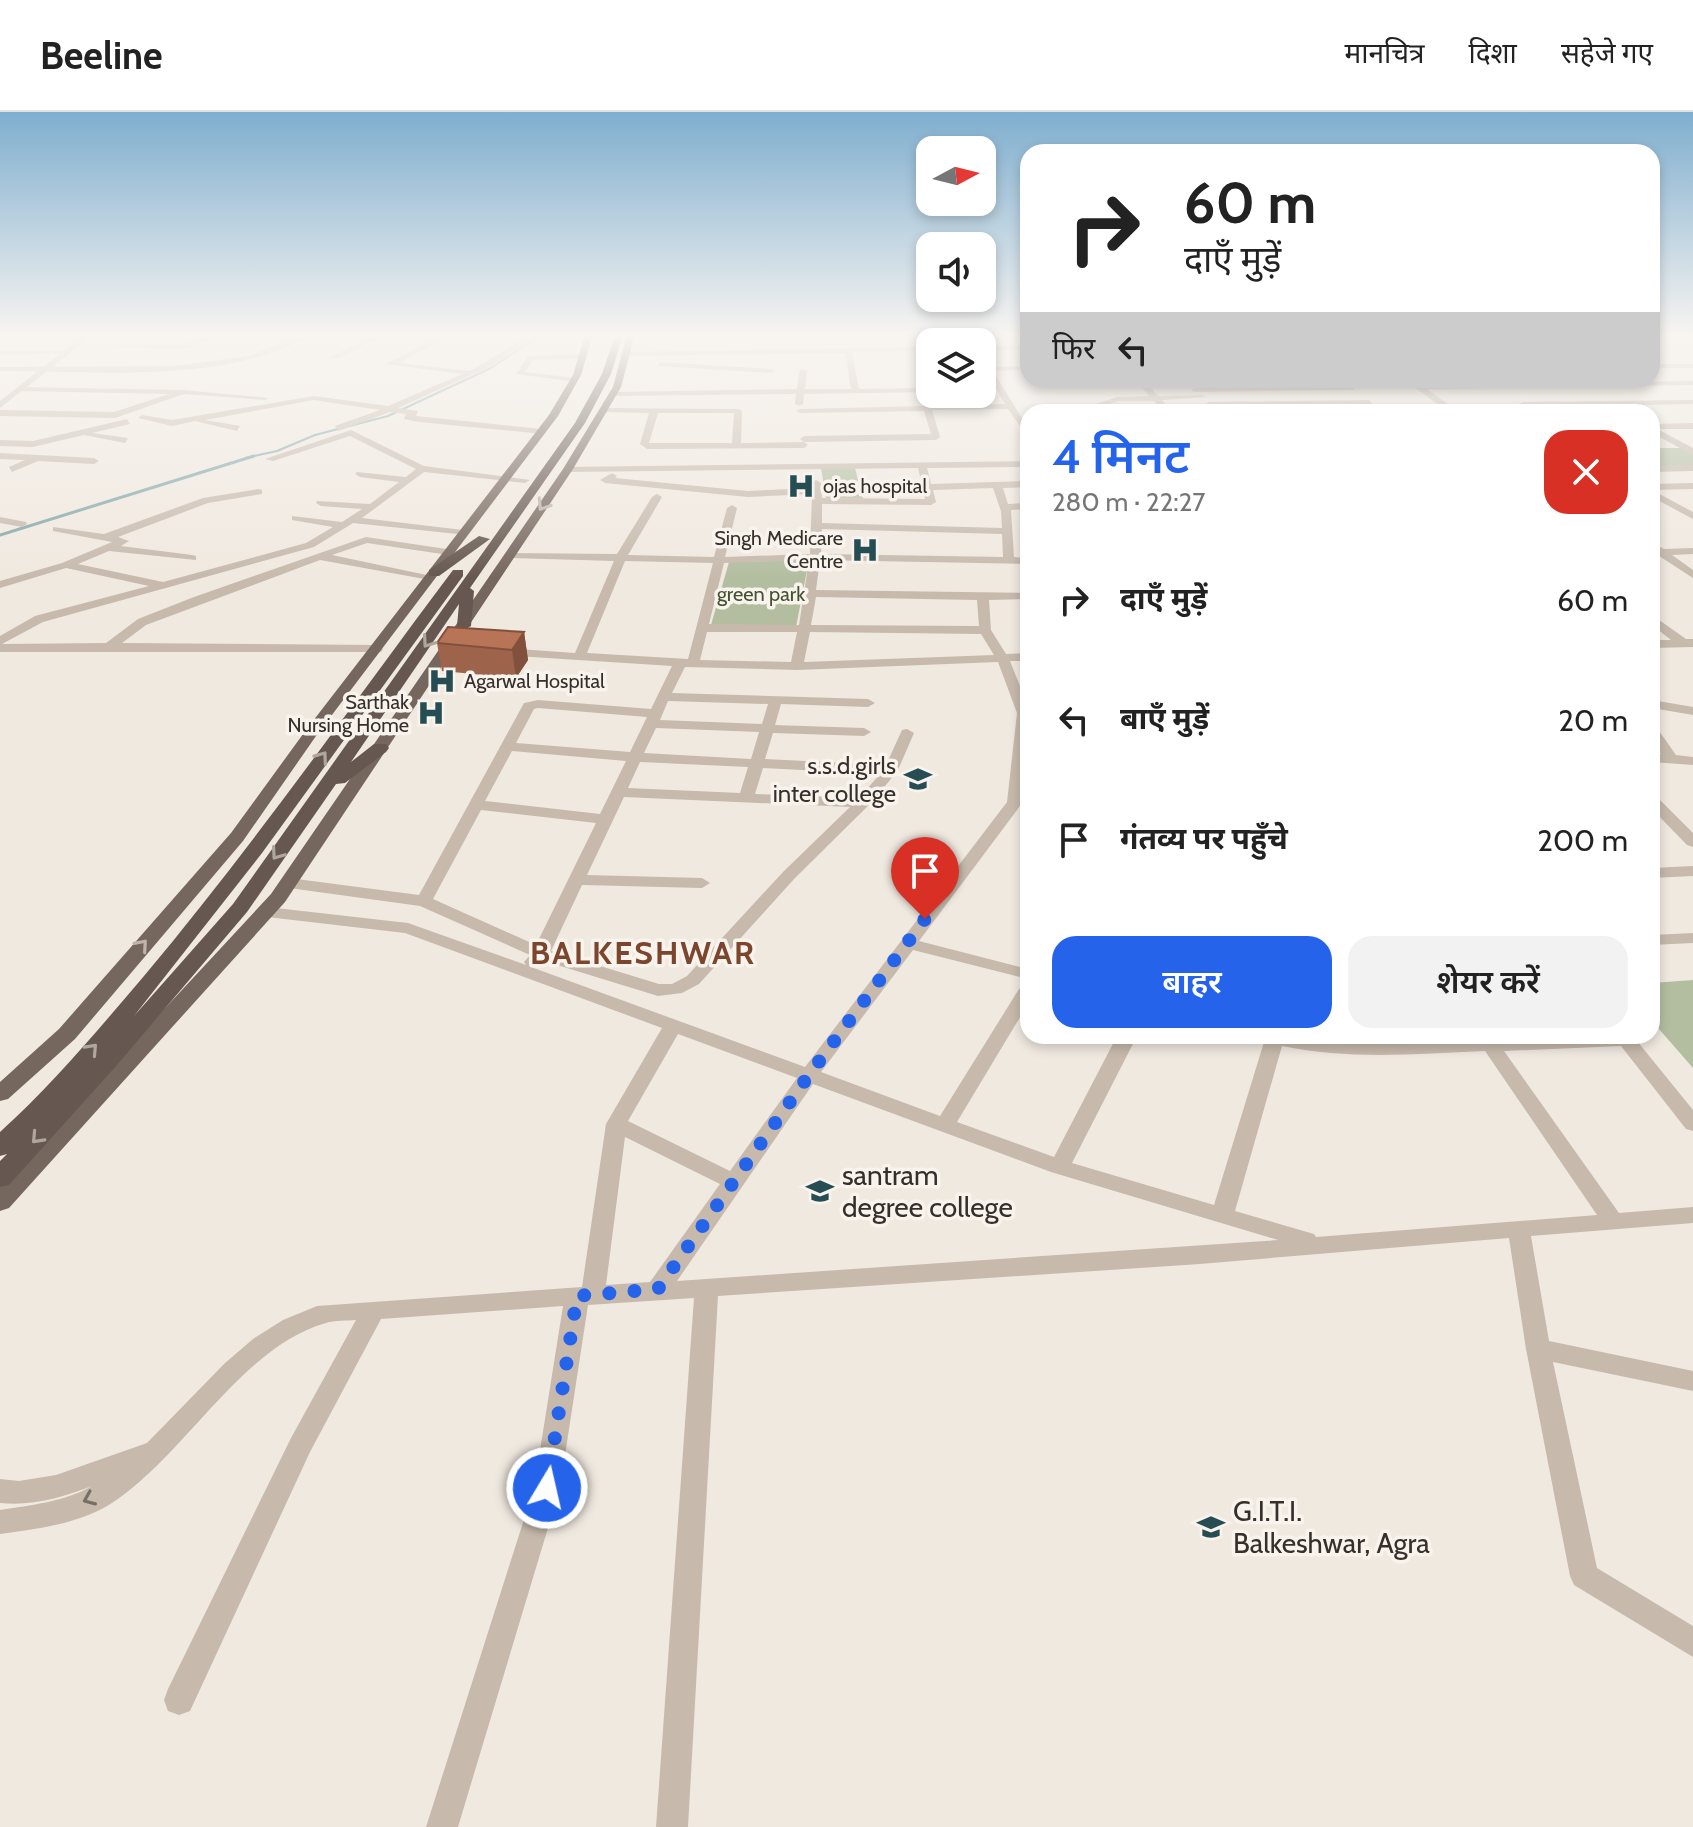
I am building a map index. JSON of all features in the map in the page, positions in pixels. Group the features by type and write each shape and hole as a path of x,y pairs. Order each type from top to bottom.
{"highway":[{"path":"0,1147 101,1040 181,947 484,539 516,478 552,447 576,418"},
{"path":"0,1178 109,1060 240,908 469,582 579,418"},
{"path":"432,575 484,539"},
{"path":"464,626 469,582"},
{"path":"318,796 380,748"}],"main road":[{"path":"0,1094 67,1034 237,837 311,733 463,533 516,478 541,432 561,418"},
{"path":"0,1202 267,912 289,883 380,748 456,649 464,626 568,469 587,418"}],"street":[{"path":"142,418 170,423 195,418"},
{"path":"0,443 33,444 142,418"},
{"path":"333,429 375,418"},
{"path":"413,418 541,432"},
{"path":"652,418 644,444 647,446 804,442 880,418"},
{"path":"736,445 738,418"},
{"path":"797,666 811,593 819,526 817,496 801,418"},
{"path":"833,418 936,437 930,418"},
{"path":"189,419 237,428"},
{"path":"1660,428 1693,426"},
{"path":"270,459 351,433 422,469 516,478"},
{"path":"77,434 125,440"},
{"path":"1660,434 1693,452"},
{"path":"1660,445 1693,445"},
{"path":"0,456 94,461"},
{"path":"0,471 37,458"},
{"path":"568,469 1020,464"},
{"path":"625,469 605,480 867,502 931,502 922,465"},
{"path":"859,466 862,478"},
{"path":"1660,469 1693,468"},
{"path":"0,641 39,619 295,551 372,507 422,469"},
{"path":"360,474 407,480"},
{"path":"927,487 1020,484"},
{"path":"997,485 1005,507 1009,561"},
{"path":"1660,487 1693,486"},
{"path":"864,490 867,502"},
{"path":"0,585 66,565 108,542 206,500 259,492"},
{"path":"579,658 621,557 657,497"},
{"path":"1660,497 1693,516"},
{"path":"321,503 372,507"},
{"path":"1005,507 1020,506"},
{"path":"524,971 541,954 665,697 686,664 702,628 732,508"},
{"path":"296,518 463,533"},
{"path":"0,520 22,524"},
{"path":"819,526 1007,531"},
{"path":"57,529 192,558"},
{"path":"109,647 148,620 367,540 449,552"},
{"path":"1660,550 1693,551"},
{"path":"1660,553 1693,575"},
{"path":"511,555 719,560 816,557 1020,561"},
{"path":"320,557 432,575"},
{"path":"66,565 165,586"},
{"path":"811,593 1020,596"},
{"path":"983,597 985,630 1003,659 1020,699"},
{"path":"1660,624 1688,643"},
{"path":"702,628 985,630"},
{"path":"1660,644 1688,643"},
{"path":"0,648 239,646 377,649"},
{"path":"492,651 686,664 797,666 1020,658"},
{"path":"665,697 868,703"},
{"path":"746,799 776,700"},
{"path":"424,901 510,747 529,706 533,704 767,729 864,732"},
{"path":"1660,705 1693,711"},
{"path":"289,883 424,901 541,954 658,990 684,986 693,980 789,875 863,803 891,770 907,733"},
{"path":"1660,738 1687,761"},
{"path":"510,747 891,770"},
{"path":"1660,759 1687,761"},
{"path":"658,1289 809,1075 1015,802 1020,775"},
{"path":"619,792 863,803"},
{"path":"478,805 606,819"},
{"path":"1660,808 1693,842"},
{"path":"1660,873 1693,871"},
{"path":"577,880 702,883"},
{"path":"267,912 408,928 1059,1167 1316,1243"},
{"path":"1660,940 1693,938"},
{"path":"907,943 1020,972"},
{"path":"945,1125 1020,1002"},
{"path":"442,1827 547,1488 616,1124 673,1025"},
{"path":"1059,1167 1123,1044"},
{"path":"1223,1213 1270,1044"},
{"path":"1304,1044 1318,1047 1346,1044"},
{"path":"1423,1044 1509,1044"},
{"path":"1630,1044 1693,1124"},
{"path":"1490,1045 1614,1222"},
{"path":"616,1124 734,1182"},
{"path":"0,1522 45,1516 96,1498 126,1478 250,1356 305,1319 325,1313 1200,1255 1316,1243 1693,1215"},
{"path":"1519,1229 1538,1349 1584,1576 1693,1643"},
{"path":"672,1827 707,1286"},
{"path":"179,1700 300,1446 374,1310"},
{"path":"1538,1349 1693,1381"},
{"path":"0,1491 13,1494 64,1485 119,1462 151,1453"}],"green space":[{"path":"1660,448 1681,448 1693,454 1693,467 1660,468"},
{"path":"821,468 855,468 863,499 826,498"},
{"name":"green park","path":"809,560 796,627 711,625 729,562"},
{"path":"1693,980 1693,1068 1660,1030 1660,982"}],"building":[{"path":"448,627 524,632 512,650 437,643"}],"waterway":[{"path":"254,456 277,451 315,435 380,418"},
{"path":"0,535 254,456"},
{"path":"245,458 254,456"}],"place":[{"name":"ojas hospital","path":"801,486"},
{"name":"Singh Medicare Centre","path":"865,550"},
{"name":"Agarwal Hospital","path":"442,681"},
{"name":"Sarthak Nursing Home","path":"431,713"},
{"name":"s.s.d.girls inter college","path":"918,779"},
{"name":"santram degree college","path":"820,1191"},
{"name":"G.I.T.I. Balkeshwar, Agra","path":"1211,1527"}],"district":[{"name":"BALKESHWAR","path":"643,952"}],"route":[{"path":"547,1488 577,1296 658,1289 809,1075 925,919"}]}
